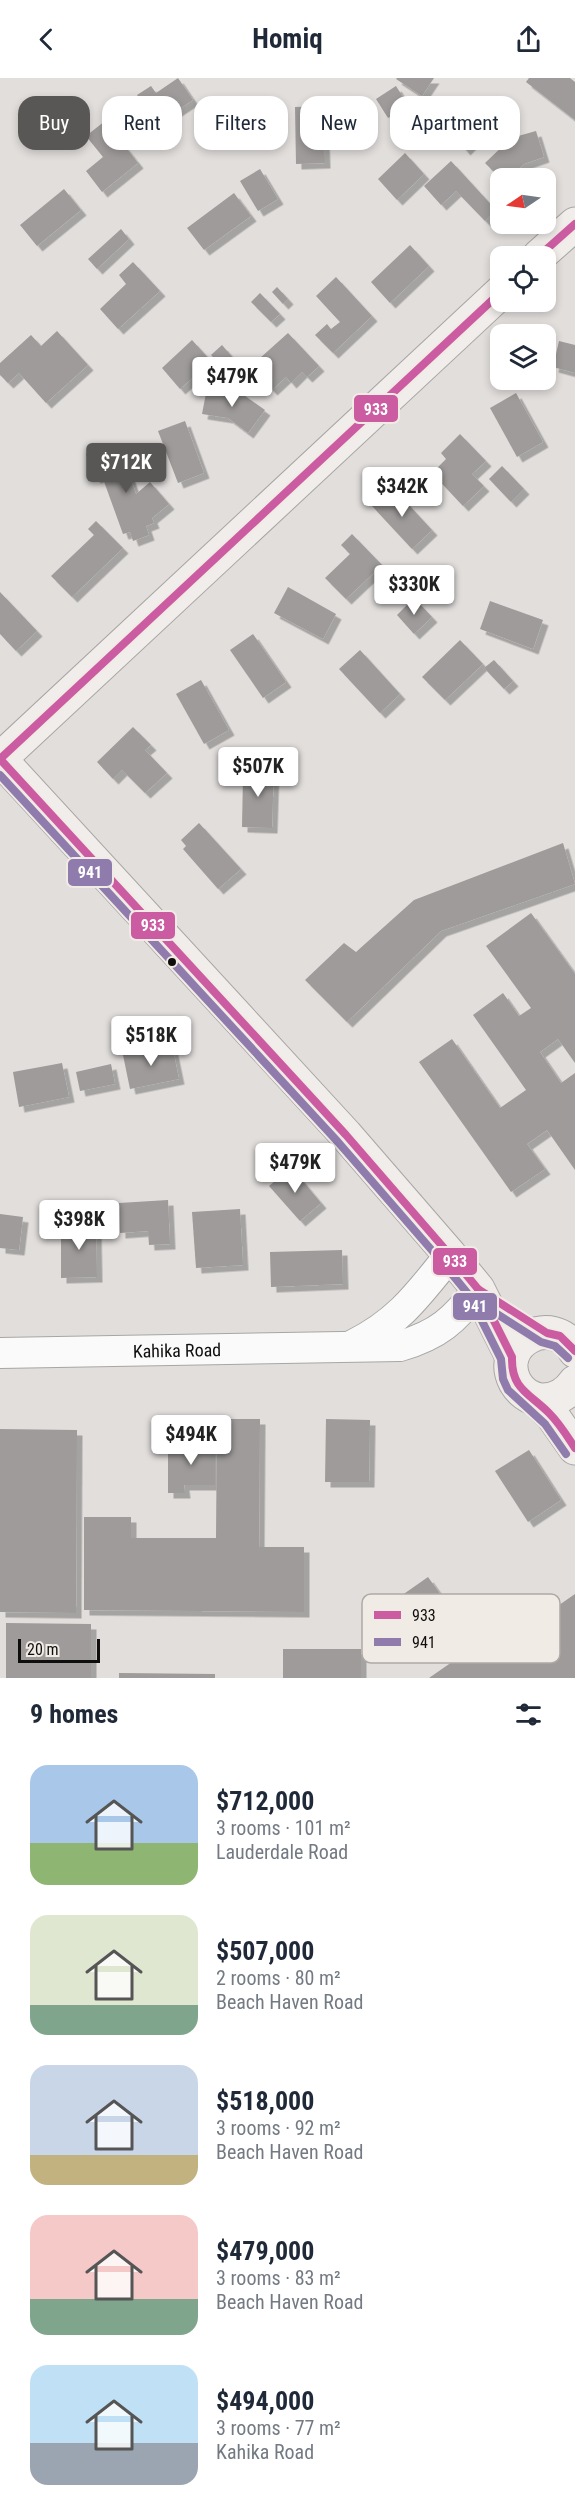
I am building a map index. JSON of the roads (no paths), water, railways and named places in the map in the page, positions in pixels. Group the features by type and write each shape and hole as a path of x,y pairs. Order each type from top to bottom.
{"main road":[{"path":"551,246 575,224"},
{"path":"490,302 0,759 346,1135 450,1255 478,1289 512,1357"},
{"path":"478,1289 562,1335"},
{"path":"562,1335 535,1334 525,1339 517,1346 511,1367 518,1387 552,1415 575,1448"},
{"path":"535,1399 553,1399 562,1396 575,1383"}],"street":[{"name":"Kahika Road","path":"353,1346 383,1328 407,1308 450,1255"},
{"name":"Kahika Road","path":"0,1353 400,1346 424,1339 444,1327 461,1311 478,1289"}]}
